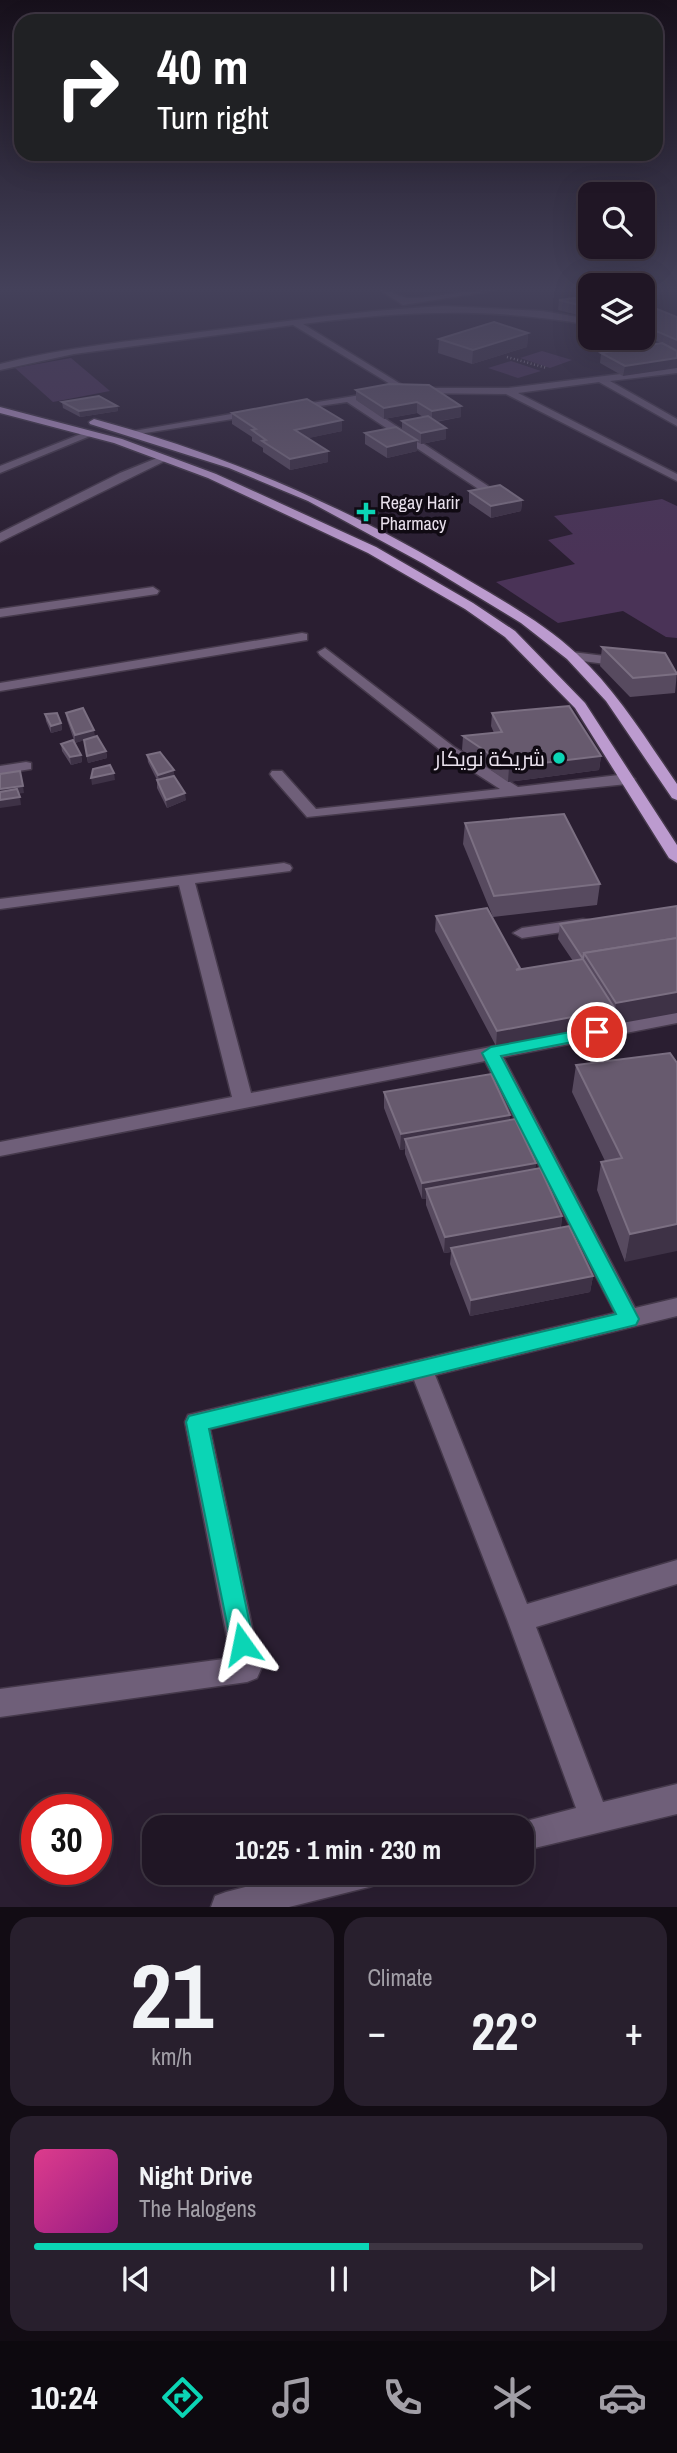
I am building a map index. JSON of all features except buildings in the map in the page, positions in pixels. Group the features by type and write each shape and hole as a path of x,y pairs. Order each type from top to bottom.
{"main road":[{"path":"0,398 133,432 233,466 312,499 449,573 526,620 572,656 611,698 677,795"},
{"path":"0,410 90,433 166,457 281,505 372,550 510,634 580,706 677,858"}],"street":[{"path":"388,379 408,391"},
{"path":"280,409 408,391 508,391 616,379"},
{"path":"603,381 677,423"},
{"path":"508,391 677,478"},
{"path":"348,398 484,488"},
{"path":"133,432 267,411"},
{"path":"0,470 90,433"},
{"path":"0,538 124,475 166,457"},
{"path":"0,613 153,591"},
{"path":"0,687 302,637"},
{"path":"325,652 449,750 516,792"},
{"path":"572,656 638,664"},
{"path":"0,770 26,766"},
{"path":"277,774 312,814 627,779"},
{"path":"0,904 284,868"},
{"path":"186,879 243,1101"},
{"path":"522,933 599,922"},
{"path":"0,1149 677,1017"},
{"path":"491,1053 629,1319"},
{"path":"0,1703 247,1669 197,1422 677,1307"},
{"path":"421,1369 520,1619 594,1818"},
{"path":"520,1619 677,1572"},
{"path":"534,1833 677,1799"},
{"path":"226,1907 316,1885"}],"shaded area":[{"path":"27,379 96,379 110,391 53,402"},
{"path":"662,499 677,506 677,638 666,637 623,611 558,623 496,582 575,564 548,540 573,534 554,516"}],"place":[{"name":"Regay Harir Pharmacy","path":"366,512"},
{"name":"شريكة نويكار","path":"559,758"}],"route":[{"path":"242,1644 197,1422 629,1319 491,1053 597,1032"}]}
